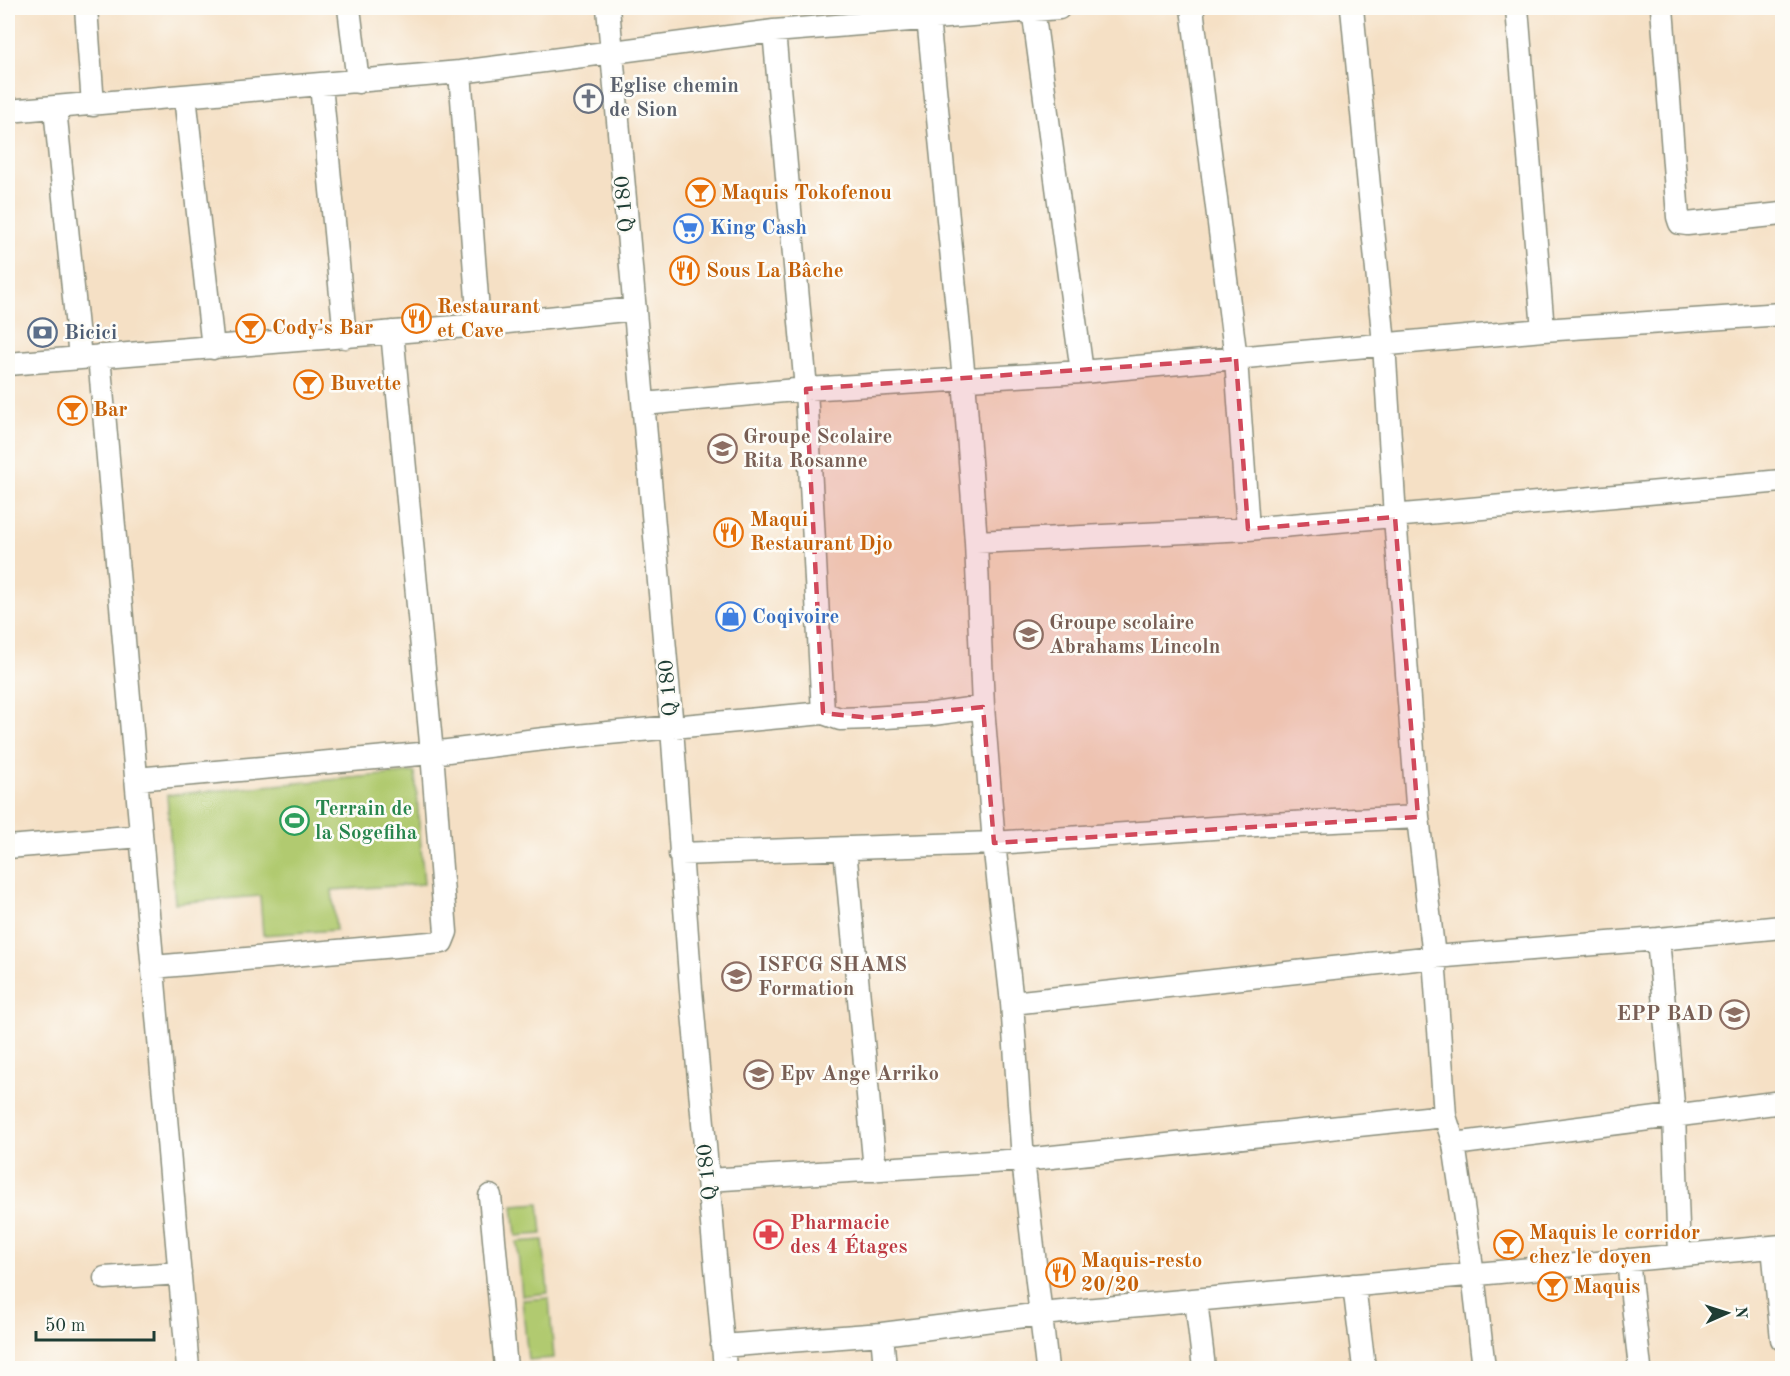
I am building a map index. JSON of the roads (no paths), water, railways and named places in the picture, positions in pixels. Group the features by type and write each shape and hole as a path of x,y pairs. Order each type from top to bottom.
{"street":[{"path":"86,8 93,105"},
{"path":"349,8 358,82"},
{"name":"Q 180","path":"608,8 672,728 680,854 725,1368"},
{"path":"8,111 460,72 927,13 1059,8"},
{"path":"1192,8 1236,359 1248,529"},
{"path":"1352,8 1384,344 1418,817 1434,957 1445,1116 1454,1144 1484,1368"},
{"path":"1517,8 1543,330"},
{"path":"1662,8 1680,223 1782,214"},
{"path":"1034,9 1082,372"},
{"path":"927,13 964,379 994,843 1012,1002 1023,1160 1047,1368"},
{"path":"774,31 806,389 823,713"},
{"path":"460,72 479,325"},
{"path":"321,85 345,337"},
{"path":"185,96 213,348"},
{"path":"55,108 89,357 136,778 188,1368"},
{"path":"8,364 345,337 635,309"},
{"path":"644,404 806,389 1082,372 1543,330 1782,314"},
{"path":"153,967 442,942 446,932 432,753 392,332"},
{"path":"976,542 1248,529 1782,480"},
{"path":"136,778 432,753 544,739 823,713 840,718 870,718 933,714 984,707"},
{"path":"680,854 994,843 1271,824 1418,817"},
{"path":"8,848 141,836"},
{"path":"845,849 875,1170"},
{"path":"1012,1002 1434,957 1782,927"},
{"path":"1658,939 1674,1115 1679,1255"},
{"path":"1454,1144 1782,1102"},
{"path":"708,1180 1023,1160 1445,1116"},
{"path":"490,1196 506,1368"},
{"path":"722,1346 882,1334 1041,1314 1778,1247 1782,1339"},
{"path":"1628,1260 1640,1368"},
{"path":"105,1278 180,1273"},
{"path":"1354,1285 1364,1368"},
{"path":"1196,1300 1203,1368"},
{"path":"882,1334 885,1368"}],"place":[{"name":"Eglise chemin de Sion","path":"588,98"},
{"name":"Maquis Tokofenou","path":"700,193"},
{"name":"King Cash","path":"689,228"},
{"name":"Sous La Bâche","path":"685,271"},
{"name":"Restaurant et Cave","path":"416,319"},
{"name":"Cody's Bar","path":"251,328"},
{"name":"Bicici","path":"43,333"},
{"name":"Buvette","path":"309,384"},
{"name":"Bar","path":"72,410"},
{"name":"Groupe Scolaire Rita Rosanne","path":"722,449"},
{"name":"Maqui Restaurant Djo","path":"729,532"},
{"name":"Coqivoire","path":"731,617"},
{"name":"Groupe scolaire Abrahams Lincoln","path":"1028,635"},
{"name":"Terrain de la Sogefiha","path":"294,821"},
{"name":"ISFCG SHAMS Formation","path":"737,977"},
{"name":"EPP BAD","path":"1734,1014"},
{"name":"Epv Ange Arriko","path":"759,1074"},
{"name":"Pharmacie des 4 Étages","path":"769,1235"},
{"name":"Maquis le corridor chez le doyen","path":"1508,1245"},
{"name":"Maquis-resto 20/20","path":"1060,1273"},
{"name":"Maquis","path":"1552,1287"}]}
